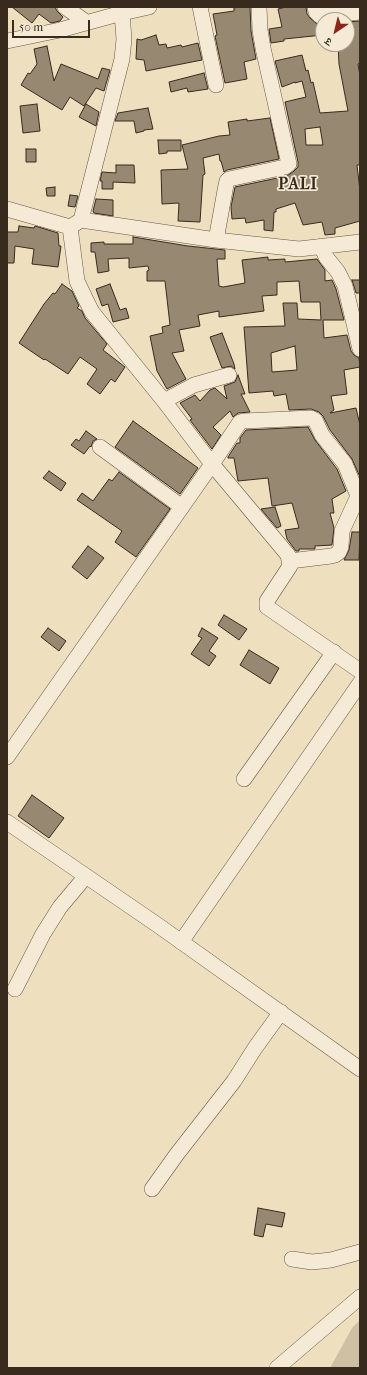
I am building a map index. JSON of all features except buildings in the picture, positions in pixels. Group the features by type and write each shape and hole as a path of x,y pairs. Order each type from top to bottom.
{"street":[{"path":"65,7 86,22"},
{"path":"7,41 60,30 86,22 149,7"},
{"path":"200,7 216,85"},
{"path":"216,240 226,185 229,179 285,167 289,164 262,42 259,7"},
{"path":"315,7 316,12 320,16 360,12"},
{"path":"122,13 124,39 122,59 76,224 77,281 92,312 164,401 212,464 288,556 290,566 267,601 267,607 360,671"},
{"path":"7,209 76,224 299,249 360,242"},
{"path":"321,246 326,257 338,272 345,286 360,349"},
{"path":"164,401 194,385 229,375"},
{"path":"7,757 240,422 313,418 317,422 322,435 345,464 359,494 342,531 341,547 339,552 331,556 290,561"},
{"path":"100,447 182,507"},
{"path":"244,779 334,652"},
{"path":"181,942 360,683"},
{"path":"7,822 181,942 360,1069"},
{"path":"14,989 43,934 60,907 86,876"},
{"path":"152,1189 177,1154 234,1081 252,1052 281,1012"},
{"path":"292,1259 312,1262 331,1260 360,1252"},
{"path":"277,1368 360,1297"}],"shaded area":[{"path":"360,1320 360,1368 330,1368 352,1328"}],"district":[{"name":"PALI","path":"298,185"}]}
